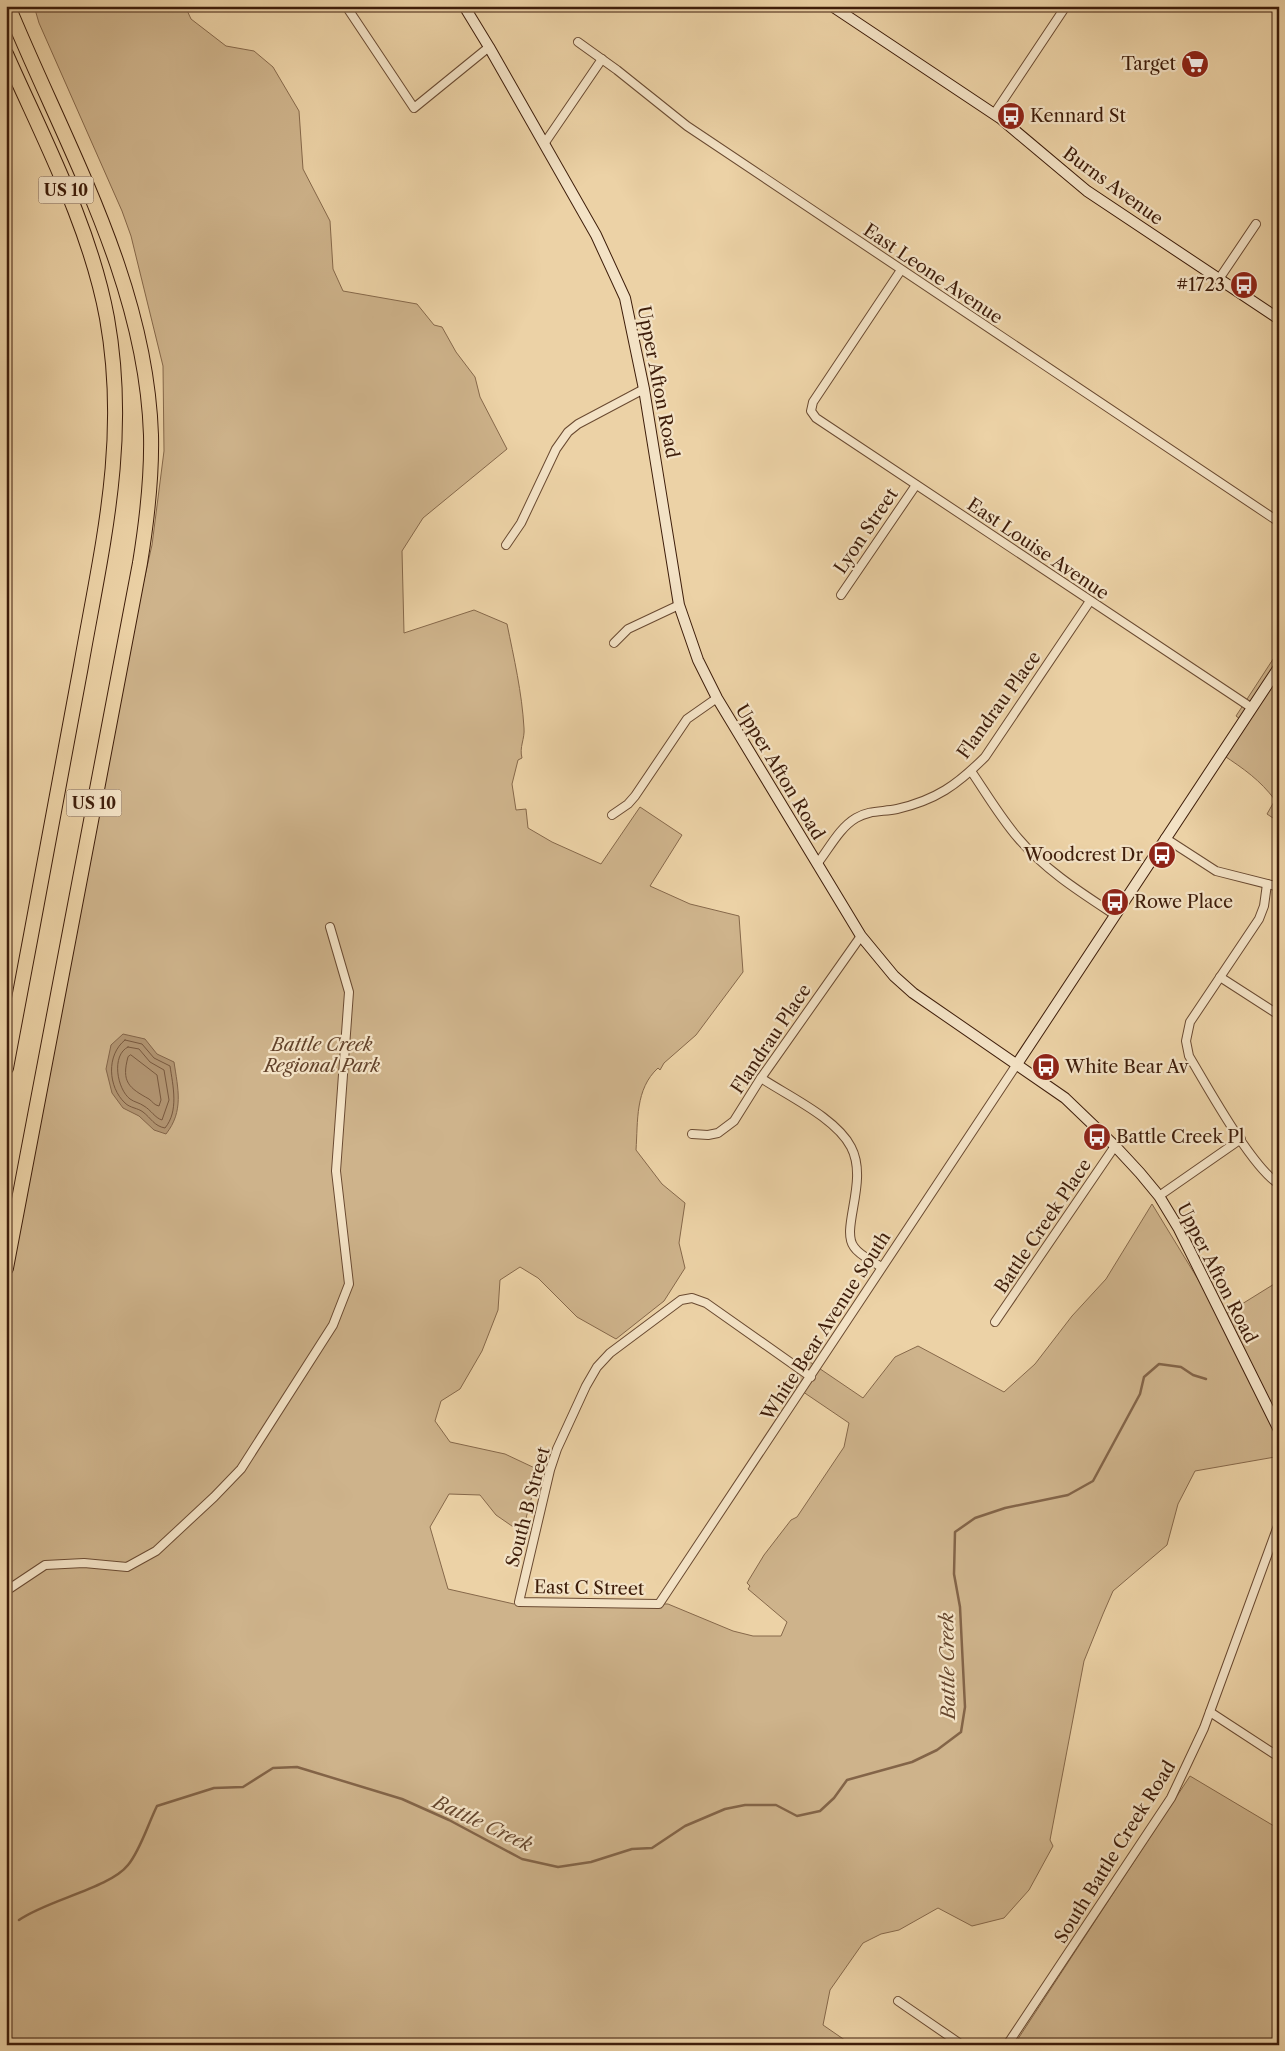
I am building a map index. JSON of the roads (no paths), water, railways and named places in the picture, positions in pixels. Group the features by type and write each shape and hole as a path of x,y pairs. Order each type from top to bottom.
{"highway":[{"name":"US 10","path":"6,1268 140,563 150,485 151,446 147,396 141,356 126,291 96,212 8,6"},
{"name":"US 10","path":"6,54 79,219 90,250 106,317 115,382 116,419 108,516 6,1068"}],"street":[{"path":"346,6 414,108 490,47"},
{"name":"Upper Afton Road","path":"464,6 490,47 596,235 625,298 644,389 679,605 698,660 717,698 861,936 894,976 913,994 1065,1098 1115,1146 1159,1196 1192,1253 1279,1430"},
{"name":"Burns Avenue","path":"832,6 994,114 1087,192 1279,319"},
{"path":"994,114 1066,6"},
{"name":"East Leone Avenue","path":"578,42 687,126 1279,522"},
{"path":"544,144 602,59"},
{"path":"1219,279 1256,224"},
{"name":"East Louise Avenue","path":"901,270 813,402 811,411 816,418 1252,708"},
{"path":"506,545 521,524 556,449 568,432 586,419 644,389"},
{"name":"Lyon Street","path":"841,595 916,485"},
{"name":"Flandrau Place","path":"817,864 840,832 858,817 870,812 899,808 927,799 957,784 971,771 985,757 1090,602"},
{"path":"614,643 628,629 679,605"},
{"path":"1017,1064 1279,668"},
{"path":"612,815 628,804 635,796 688,719 717,698"},
{"path":"971,771 1001,816 1035,856 1066,882 1115,915"},
{"path":"1165,838 1216,870 1279,887"},
{"path":"1268,884 1264,906 1259,919 1190,1022 1186,1041 1188,1056 1241,1139 1269,1177 1279,1184"},
{"path":"6,1591 45,1565 84,1564 127,1567 156,1551 214,1498 241,1468 333,1325 349,1284 336,1171 349,992 330,927"},
{"name":"Flandrau Place","path":"692,1134 708,1135 726,1128 736,1118 761,1078 861,936"},
{"path":"1220,977 1279,1015"},
{"name":"White Bear Avenue South","path":"659,1604 1017,1064"},
{"path":"761,1078 831,1124 846,1140 856,1160 858,1180 850,1230 851,1244 859,1252 882,1267"},
{"path":"1159,1196 1241,1139"},
{"name":"Battle Creek Place","path":"995,1322 1115,1146"},
{"name":"South B Street","path":"519,1602 550,1470 557,1449 586,1386 597,1367 610,1353 681,1300 692,1298 706,1303 811,1377"},
{"name":"South Battle Creek Road","path":"1007,2045 1171,1798 1189,1764 1279,1523"},
{"name":"East C Street","path":"519,1602 659,1604"},
{"path":"1210,1712 1279,1757"},
{"path":"898,2001 962,2045"}],"water":[{"path":"123,1034 145,1039 157,1054 174,1062 178,1100 175,1117 166,1134 154,1130 139,1116 123,1108 112,1093 106,1069 111,1045"}],"waterway":[{"name":"Battle Creek","path":"19,1920 45,1906 93,1887 119,1873 128,1865 136,1852 157,1806 214,1788 243,1787 273,1768 297,1767 402,1799 449,1820 522,1859 558,1867 591,1862 632,1849 652,1848 685,1826 725,1809 745,1805 776,1805 797,1816 820,1811 834,1798 847,1780 912,1762 937,1750 961,1732 965,1707 960,1607 954,1574 955,1532 975,1518 1005,1508 1068,1495 1093,1481 1140,1394 1144,1377 1159,1364 1181,1367 1193,1375 1206,1379"},
{"name":"Battle Creek","path":"1274,1376 1279,1375"},
{"name":"Battle Creek","path":"6,1930 11,1926"}],"place":[{"name":"Target","path":"1195,64"},
{"name":"Kennard St","path":"1011,116"},
{"name":"#1723","path":"1244,285"},
{"name":"Woodcrest Dr","path":"1162,855"},
{"name":"Rowe Place","path":"1115,902"},
{"name":"White Bear Av","path":"1046,1067"},
{"name":"Battle Creek Pl","path":"1097,1137"}],"park label":[{"name":"Battle Creek Regional Park","path":"322,1055"}]}
